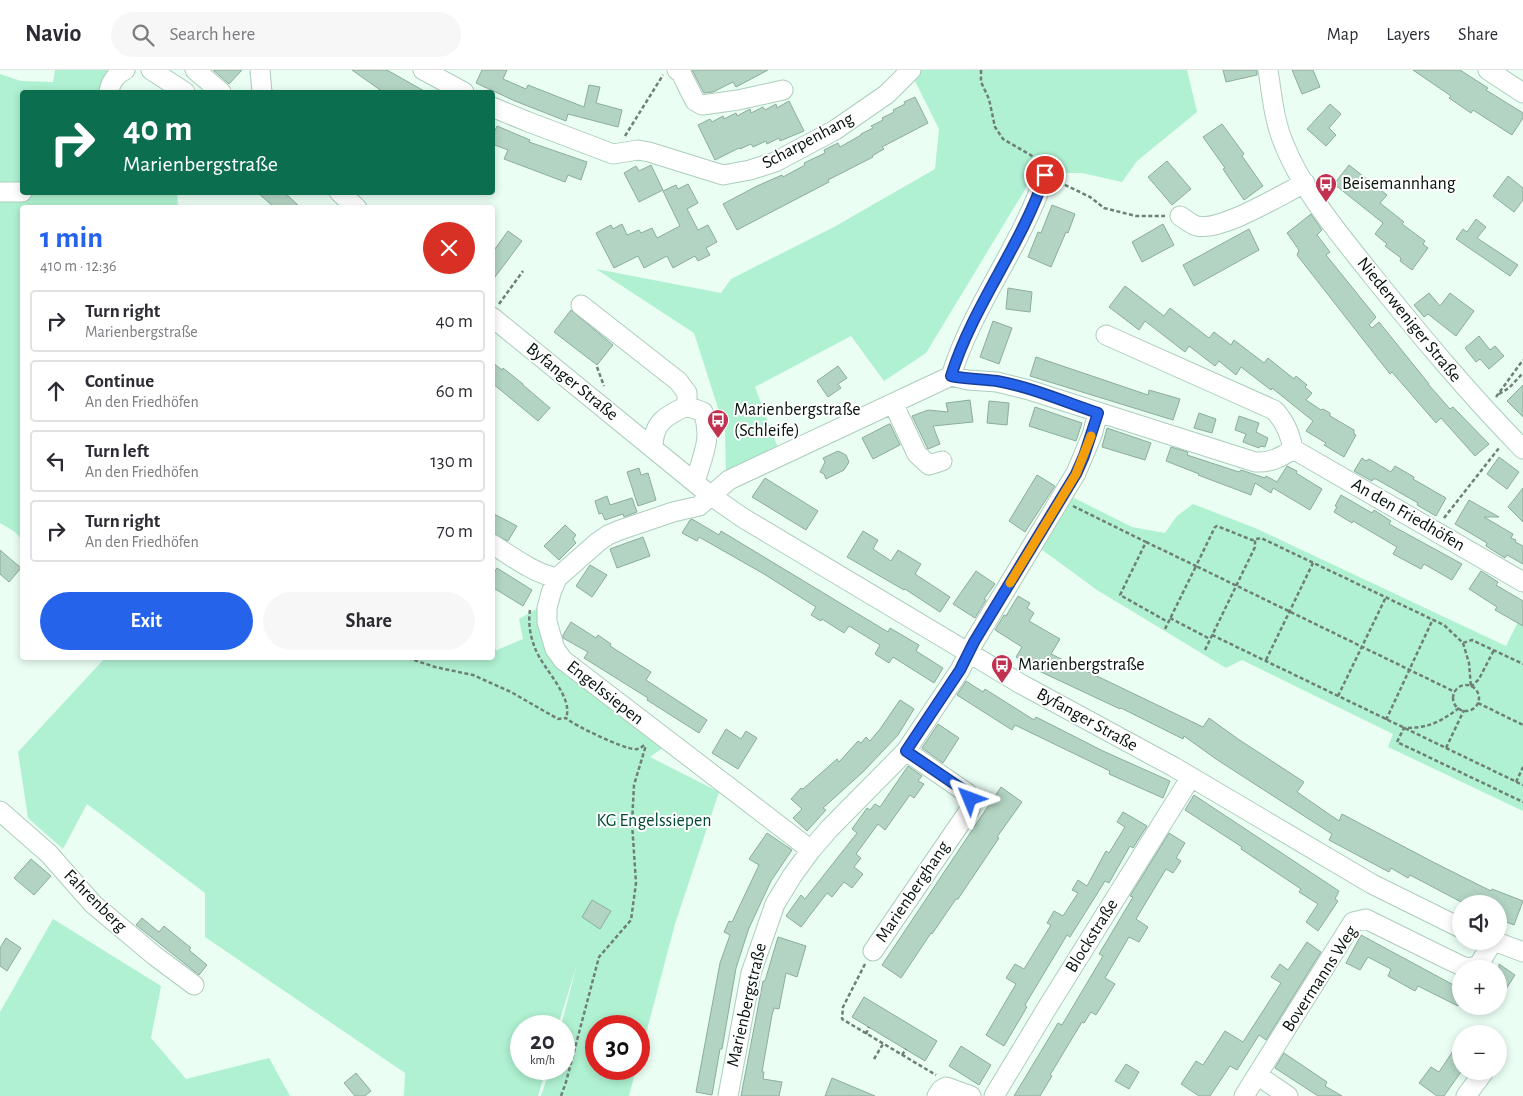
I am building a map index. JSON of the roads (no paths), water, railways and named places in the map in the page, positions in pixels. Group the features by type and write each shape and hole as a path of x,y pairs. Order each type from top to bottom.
{"street":[{"path":"110,90 118,74 125,70"},
{"path":"151,70 181,90"},
{"path":"194,70 219,90"},
{"path":"260,70 262,90"},
{"path":"423,70 460,90"},
{"path":"677,70 681,73 695,101 702,105 738,100 783,90"},
{"name":"Scharpenhang","path":"495,108 526,122 613,154 638,150 649,152 723,175 750,170 776,162 835,130 887,94 911,70"},
{"name":"Niederweniger Straße","path":"1268,70 1273,106 1283,144 1305,183 1343,238 1440,359 1523,449"},
{"path":"1488,70 1523,93"},
{"path":"951,376 960,348 1040,192 1045,175"},
{"path":"1180,216 1197,226 1215,225 1242,215 1305,183"},
{"path":"0,192 20,192"},
{"path":"342,195 354,205"},
{"path":"581,305 678,381 687,393 687,406"},
{"name":"Byfanger Straße","path":"495,311 710,495 743,518 1021,684 1191,777 1372,884 1452,924"},
{"path":"710,495 729,480 951,376 968,380 998,382 1029,390 1255,462 1264,463 1274,460 1292,449 1283,419 1274,410 1106,335"},
{"path":"892,402 917,454 929,465 942,461"},
{"path":"652,446 655,430 662,420 687,406 703,412 708,425 707,444 695,482"},
{"path":"969,653 1076,474 1098,413"},
{"name":"An den Friedhöfen","path":"1292,449 1523,582"},
{"name":"Engelssiepen","path":"710,495 699,506 673,512 608,535 598,542 557,578 547,608 547,622 555,649 563,660 811,850"},
{"path":"495,546 544,576 557,578"},
{"name":"Marienbergstraße","path":"728,1096 751,973 775,904 811,850 829,829 906,751 960,670 969,653"},
{"name":"Marienberghang","path":"873,951 970,809 968,796 962,789 906,751"},
{"name":"Blockstraße","path":"994,1096 1191,777"},
{"name":"Fahrenberg","path":"0,811 49,854 93,904 155,956 194,985"},
{"name":"Bovermanns Weg","path":"1244,1096 1352,922 1366,919 1464,967 1472,968 1480,963 1488,950"},
{"path":"1507,946 1523,952"},
{"path":"1257,1075 1288,1096"},
{"path":"1466,1096 1478,1080"},
{"path":"941,1091 971,1096"}],"place":[{"name":"Beisemannhang","path":"1326,203"},
{"name":"Marienbergstraße (Schleife)","path":"718,439"},
{"name":"Marienbergstraße","path":"1002,684"}],"park label":[{"name":"KG Engelssiepen","path":"654,821"}]}
